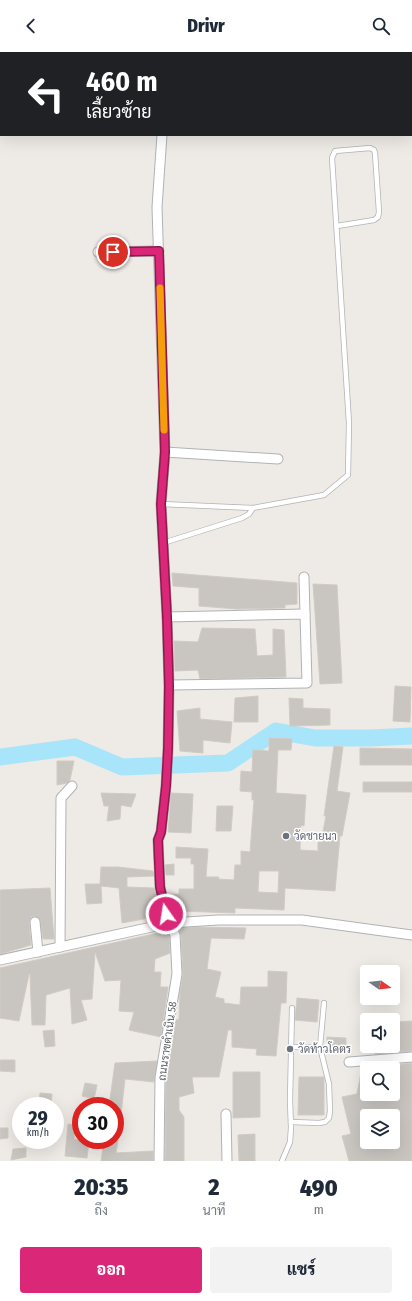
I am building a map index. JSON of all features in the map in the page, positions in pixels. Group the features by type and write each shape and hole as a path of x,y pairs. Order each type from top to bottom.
{"street":[{"name":"ถนนราขดำเนิน 58","path":"159,1161 160,1078 177,974 175,935 166,914 160,887 158,848 166,786 169,686 161,504 165,452 157,207 162,136"},
{"path":"98,252 159,251"},
{"path":"165,452 278,459"},
{"path":"169,686 306,683 304,577"},
{"path":"167,617 305,614"},
{"path":"60,948 61,798 72,786"},
{"path":"0,960 170,923 218,920 302,920 412,935"},
{"path":"35,922 38,952"},
{"path":"349,1062 412,1057"},
{"path":"226,1114 227,1161"}],"lane":[{"path":"161,504 253,508 324,495 348,475 349,423 337,226 333,153 335,150 370,148 374,150 375,153 379,212 378,217 374,220 337,226"},
{"path":"163,543 242,518 249,514 253,508"},
{"path":"291,1122 319,1123 325,1122 329,1118 329,1084 320,1047 324,1003"},
{"path":"282,1161 290,1142 292,1008"},
{"path":"291,1047 320,1047"}],"building":[{"path":"172,573 297,583 297,604 285,605 285,608 237,609 199,606 199,588 173,586"},
{"path":"313,584 337,585 342,683 320,684"},
{"path":"202,628 255,629 257,656 273,655 273,629 284,630 286,677 200,679 198,670 175,671 174,641 198,642"},
{"path":"395,686 411,687 410,722 393,721"},
{"path":"258,696 258,722 234,722 235,698"},
{"path":"289,698 303,699 303,708 330,709 330,725 290,726"},
{"path":"200,708 200,719 232,722 230,743 203,740 203,753 180,751 177,711"},
{"path":"269,738 292,739 291,750 278,750 276,793 306,795 304,826 301,825 300,850 318,851 318,842 321,842 326,816 324,816 334,746 343,747 337,791 350,793 342,836 340,836 335,891 285,888 284,910 235,908 235,913 179,911 179,904 170,905 168,895 179,894 179,889 194,889 194,864 191,864 191,858 176,858 176,847 208,849 206,877 219,877 218,879 234,880 235,865 241,865 241,851 250,852 254,800 252,800 252,792 240,791 241,771 252,772 253,750 269,751","holes":["259,871 279,871 278,893 258,892"]},
{"path":"360,748 412,749 412,765 360,765"},
{"path":"57,761 74,761 70,780 67,783 57,785"},
{"path":"363,782 412,782 412,792 363,792"},
{"path":"101,793 136,794 131,807 121,805 120,819 107,821 109,806 104,806"},
{"path":"171,793 193,794 191,833 168,832"},
{"path":"217,806 233,806 231,831 216,831"},
{"path":"174,864 174,875 166,875 165,865"},
{"path":"101,867 118,867 153,871 154,876 127,877 127,887 154,888 160,916 122,923 119,888 101,886 102,903 87,904 85,884 100,884"},
{"path":"50,888 54,939 43,939 40,919 34,916 31,917 29,922 31,945 0,954 0,890"},
{"path":"179,928 246,928 244,939 211,938 207,969 221,972 215,997 224,999 224,1003 240,1005 241,987 268,987 268,971 287,972 286,1003 281,1003 276,1056 256,1055 257,1049 232,1047 232,1030 228,1030 219,1077 192,1077 194,1093 179,1097 179,1110 184,1117 184,1161 165,1161 166,1079 176,1020 179,1019 180,992 183,975 181,935"},
{"path":"167,931 169,936 170,953 155,959 154,972 161,972 160,987 168,987 161,1037 129,1030 134,1012 119,1011 121,980 105,981 95,952 92,999 81,1000 87,1020 72,1024 70,988 46,995 45,1025 32,1025 30,974 19,1021 0,1018 0,968"},
{"path":"297,998 319,1000 317,1022 295,1020"},
{"path":"412,1021 412,1051 400,1052 400,1022"},
{"path":"54,1030 55,1046 45,1047 43,1031"},
{"path":"327,1037 346,1038 346,1048 327,1048"},
{"path":"0,1060 15,1060 15,1072 0,1071"},
{"path":"157,1061 154,1082 125,1079 123,1097 110,1097 115,1063"},
{"path":"412,1063 412,1161 349,1161 342,1136 351,1134 342,1097 357,1094 360,1078 360,1101 400,1101 400,1064"},
{"path":"233,1072 260,1072 260,1117 233,1118"},
{"path":"299,1077 324,1077 324,1115 298,1115"},
{"path":"85,1083 97,1085 94,1097 82,1096"},
{"path":"40,1093 52,1094 52,1097 40,1097"},
{"path":"68,1124 72,1125 72,1149 88,1149 87,1158 65,1156"},
{"path":"0,1128 8,1128 8,1138 0,1139"},
{"path":"255,1134 255,1161 239,1161 238,1135"},
{"path":"13,1149 26,1149 26,1157 11,1160"},
{"path":"103,1149 117,1149 116,1153 153,1151 153,1161 101,1161"}],"waterway":[{"path":"0,757 75,747 122,767 228,763 276,731 315,738 412,736"}],"slow traffic":[{"path":"160,288 164,430"}],"place":[{"name":"วัดชายนา","path":"286,836"},
{"name":"วัดท้าวโคตร","path":"290,1049"}],"route":[{"path":"113,252 159,251 165,452 161,504 169,686 166,786 161,832 158,840 160,887 166,914"}]}
